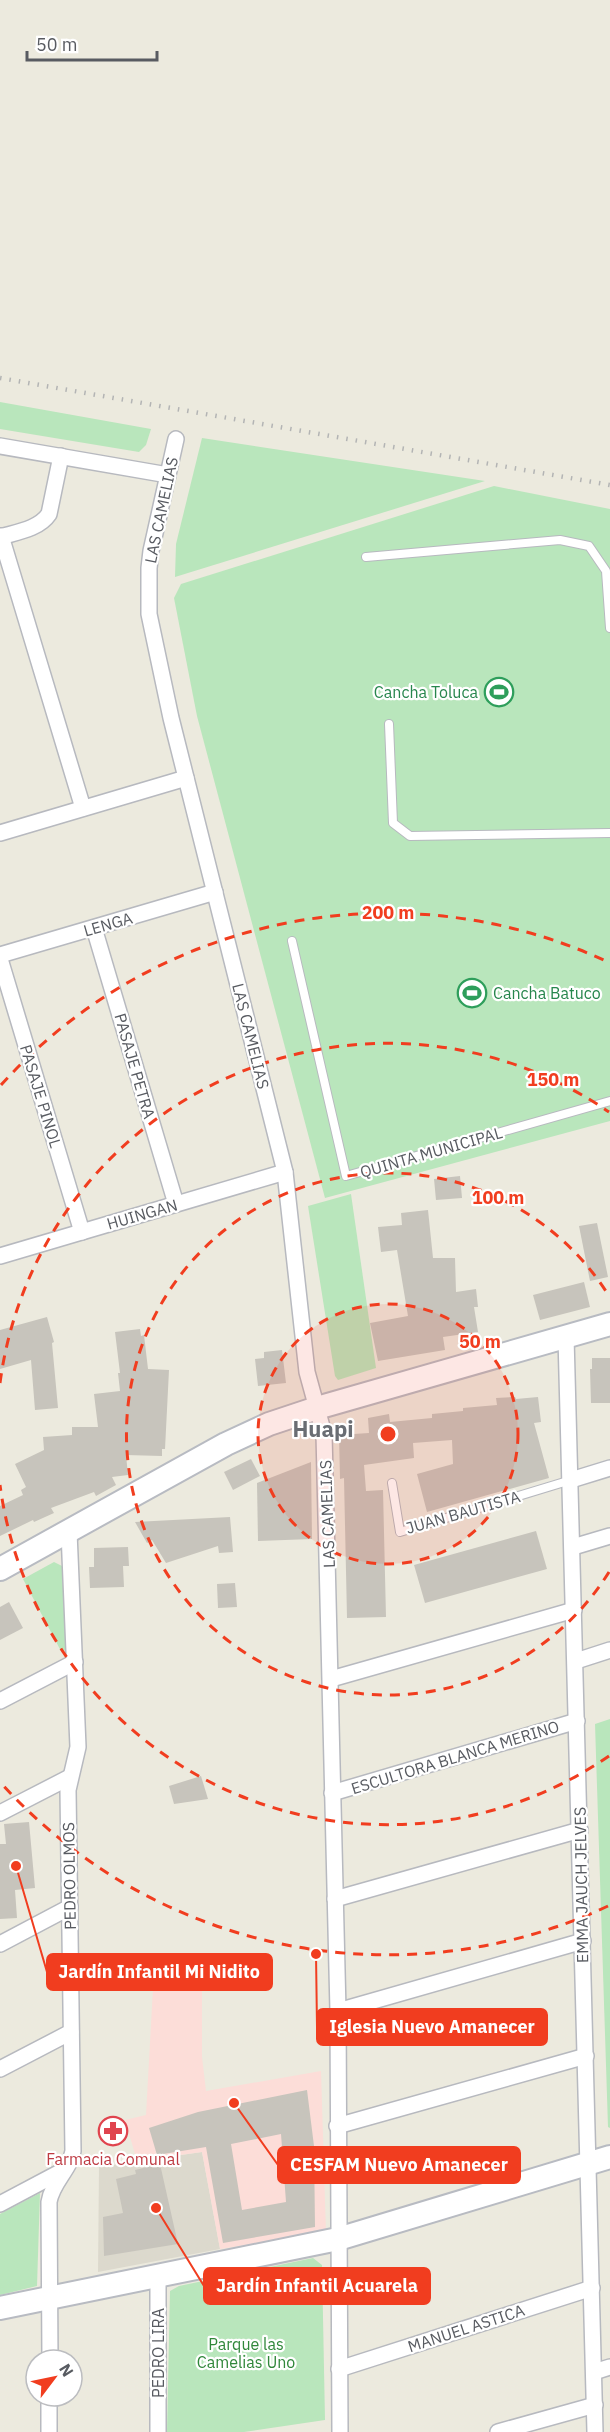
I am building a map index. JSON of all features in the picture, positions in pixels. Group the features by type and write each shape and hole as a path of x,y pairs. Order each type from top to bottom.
{"street":[{"name":"LAS CAMELIAS","path":"176,439 151,551 149,614 186,778 285,1172 306,1365 324,1434 338,2011 340,2432"},
{"path":"0,446 168,475"},
{"path":"61,456 49,514 45,520 33,527 1,536 83,808"},
{"path":"0,833 186,778"},
{"name":"LENGA","path":"0,957 215,892"},
{"name":"PASAJE PETRA","path":"94,928 176,1204"},
{"name":"PASAJE PINOL","path":"0,957 82,1232"},
{"name":"HUINGAN","path":"0,1256 285,1172"},
{"path":"0,1569 226,1444 269,1424 317,1408 610,1324"},
{"name":"EMMA JAUCH JELVES","path":"566,1337 595,2432"},
{"path":"571,1480 610,1468"},
{"name":"PEDRO OLMOS","path":"50,2348 49,2202 54,2186 73,2151 68,1790 78,1747 69,1532"},
{"path":"573,1547 610,1536"},
{"path":"331,1678 574,1610"},
{"path":"576,1661 610,1650"},
{"path":"0,1701 75,1662"},
{"name":"ESCULTORA BLANCA MERINO","path":"332,1793 577,1721"},
{"path":"0,1813 70,1777"},
{"path":"335,1899 580,1830"},
{"path":"0,1944 70,1907"},
{"path":"338,2011 583,1941"},
{"path":"0,2070 71,2032"},
{"path":"337,2126 586,2056"},
{"path":"0,2308 338,2239 610,2157"},
{"path":"0,2204 65,2169"},
{"name":"PEDRO LIRA","path":"158,2275 158,2432"},
{"name":"MANUEL ASTICA","path":"339,2369 592,2288"},
{"path":"594,2372 610,2367"},
{"path":"498,2432 595,2405"},
{"path":"49,2408 49,2432"}],"lane":[{"path":"366,557 560,540 589,546 606,572 610,628"},
{"path":"389,724 393,823 410,836 610,833"},
{"name":"QUINTA MUNICIPAL","path":"292,940 346,1176 610,1101"},
{"name":"JUAN BAUTISTA","path":"392,1483 400,1532 571,1480"}],"shaded area":[{"path":"202,1964 202,2057 206,2091 321,2071 326,2233 220,2249 202,2152 137,2161 125,2120 146,2115 153,1988"},
{"path":"202,2152 220,2249 98,2272 99,2167"}],"green space":[{"path":"0,402 151,429 146,445 139,452 0,429"},
{"path":"202,438 485,481 175,577 176,544"},
{"path":"494,486 610,509 610,1121 325,1198 197,716 174,598 181,584"},
{"path":"351,1194 376,1368 338,1380 335,1376 308,1206"},
{"path":"54,1562 62,1566 66,1649 62,1653 23,1579"},
{"path":"610,1719 610,2128 608,2127 595,1724"},
{"path":"40,2193 37,2286 0,2295 0,2214"},
{"name":"Parque las Camelias Uno","path":"313,2258 322,2265 325,2420 244,2432 167,2432 170,2291 179,2286"}],"building":[{"path":"460,1176 462,1198 436,1200 434,1179"},
{"path":"428,1210 433,1258 455,1258 456,1292 476,1289 478,1307 474,1307 478,1332 443,1337 445,1350 378,1361 370,1323 408,1316 397,1250 381,1252 378,1227 402,1225 401,1213"},
{"path":"597,1223 608,1277 590,1281 579,1226"},
{"path":"584,1282 590,1307 540,1320 533,1295"},
{"path":"47,1317 54,1342 52,1343 58,1408 35,1410 31,1360 0,1369 0,1330"},
{"path":"140,1329 141,1336 144,1335 148,1369 169,1370 165,1449 162,1449 162,1456 126,1455 128,1475 112,1477 116,1485 96,1496 94,1492 51,1508 54,1513 0,1536 0,1506 23,1495 21,1490 26,1487 15,1464 44,1450 43,1437 72,1435 72,1427 98,1427 94,1394 120,1391 115,1332"},
{"path":"282,1350 286,1383 258,1386 255,1359 264,1358 264,1352"},
{"path":"592,1358 610,1358 610,1403 591,1403"},
{"path":"515,1397 516,1399 538,1397 541,1422 534,1423 549,1478 427,1512 417,1474 453,1464 452,1440 413,1443 414,1458 364,1465 366,1491 383,1490 386,1617 347,1618 344,1478 340,1479 339,1435 369,1433 368,1418 389,1414 390,1422 432,1418 432,1414 497,1405 496,1398"},
{"path":"251,1459 260,1476 233,1490 224,1472"},
{"path":"311,1462 312,1539 258,1541 257,1483"},
{"path":"230,1517 233,1552 219,1553 218,1546 166,1563 152,1540 147,1543 135,1522"},
{"path":"536,1531 547,1569 425,1603 414,1565"},
{"path":"128,1547 129,1566 123,1566 124,1587 90,1588 89,1567 94,1567 94,1548"},
{"path":"235,1583 237,1607 218,1608 217,1584"},
{"path":"9,1602 23,1628 0,1640 0,1607"},
{"path":"201,1776 208,1799 174,1804 169,1786"},
{"path":"29,1822 35,1888 15,1890 17,1918 0,1919 0,1844 6,1844 4,1824"},
{"path":"307,2090 314,2146 315,2227 223,2243 206,2147 157,2155 149,2128 198,2112","holes":["281,2134 286,2202 242,2210 231,2144"]},
{"path":"160,2164 178,2244 104,2256 103,2217 123,2213 116,2179 136,2174 135,2170"}],"railway":[{"path":"0,378 610,485"}],"place":[{"name":"Cancha Toluca","path":"499,692"},
{"name":"Cancha Batuco","path":"472,993"},
{"name":"Jardín Infantil Mi Nidito","path":"16,1866"},
{"name":"Iglesia Nuevo Amanecer","path":"316,1954"},
{"name":"CESFAM Nuevo Amanecer","path":"234,2103"},
{"name":"Farmacia Comunal","path":"113,2131"},
{"name":"Jardín Infantil Acuarela","path":"156,2208"}],"district":[{"name":"Huapi","path":"323,1429"}]}
